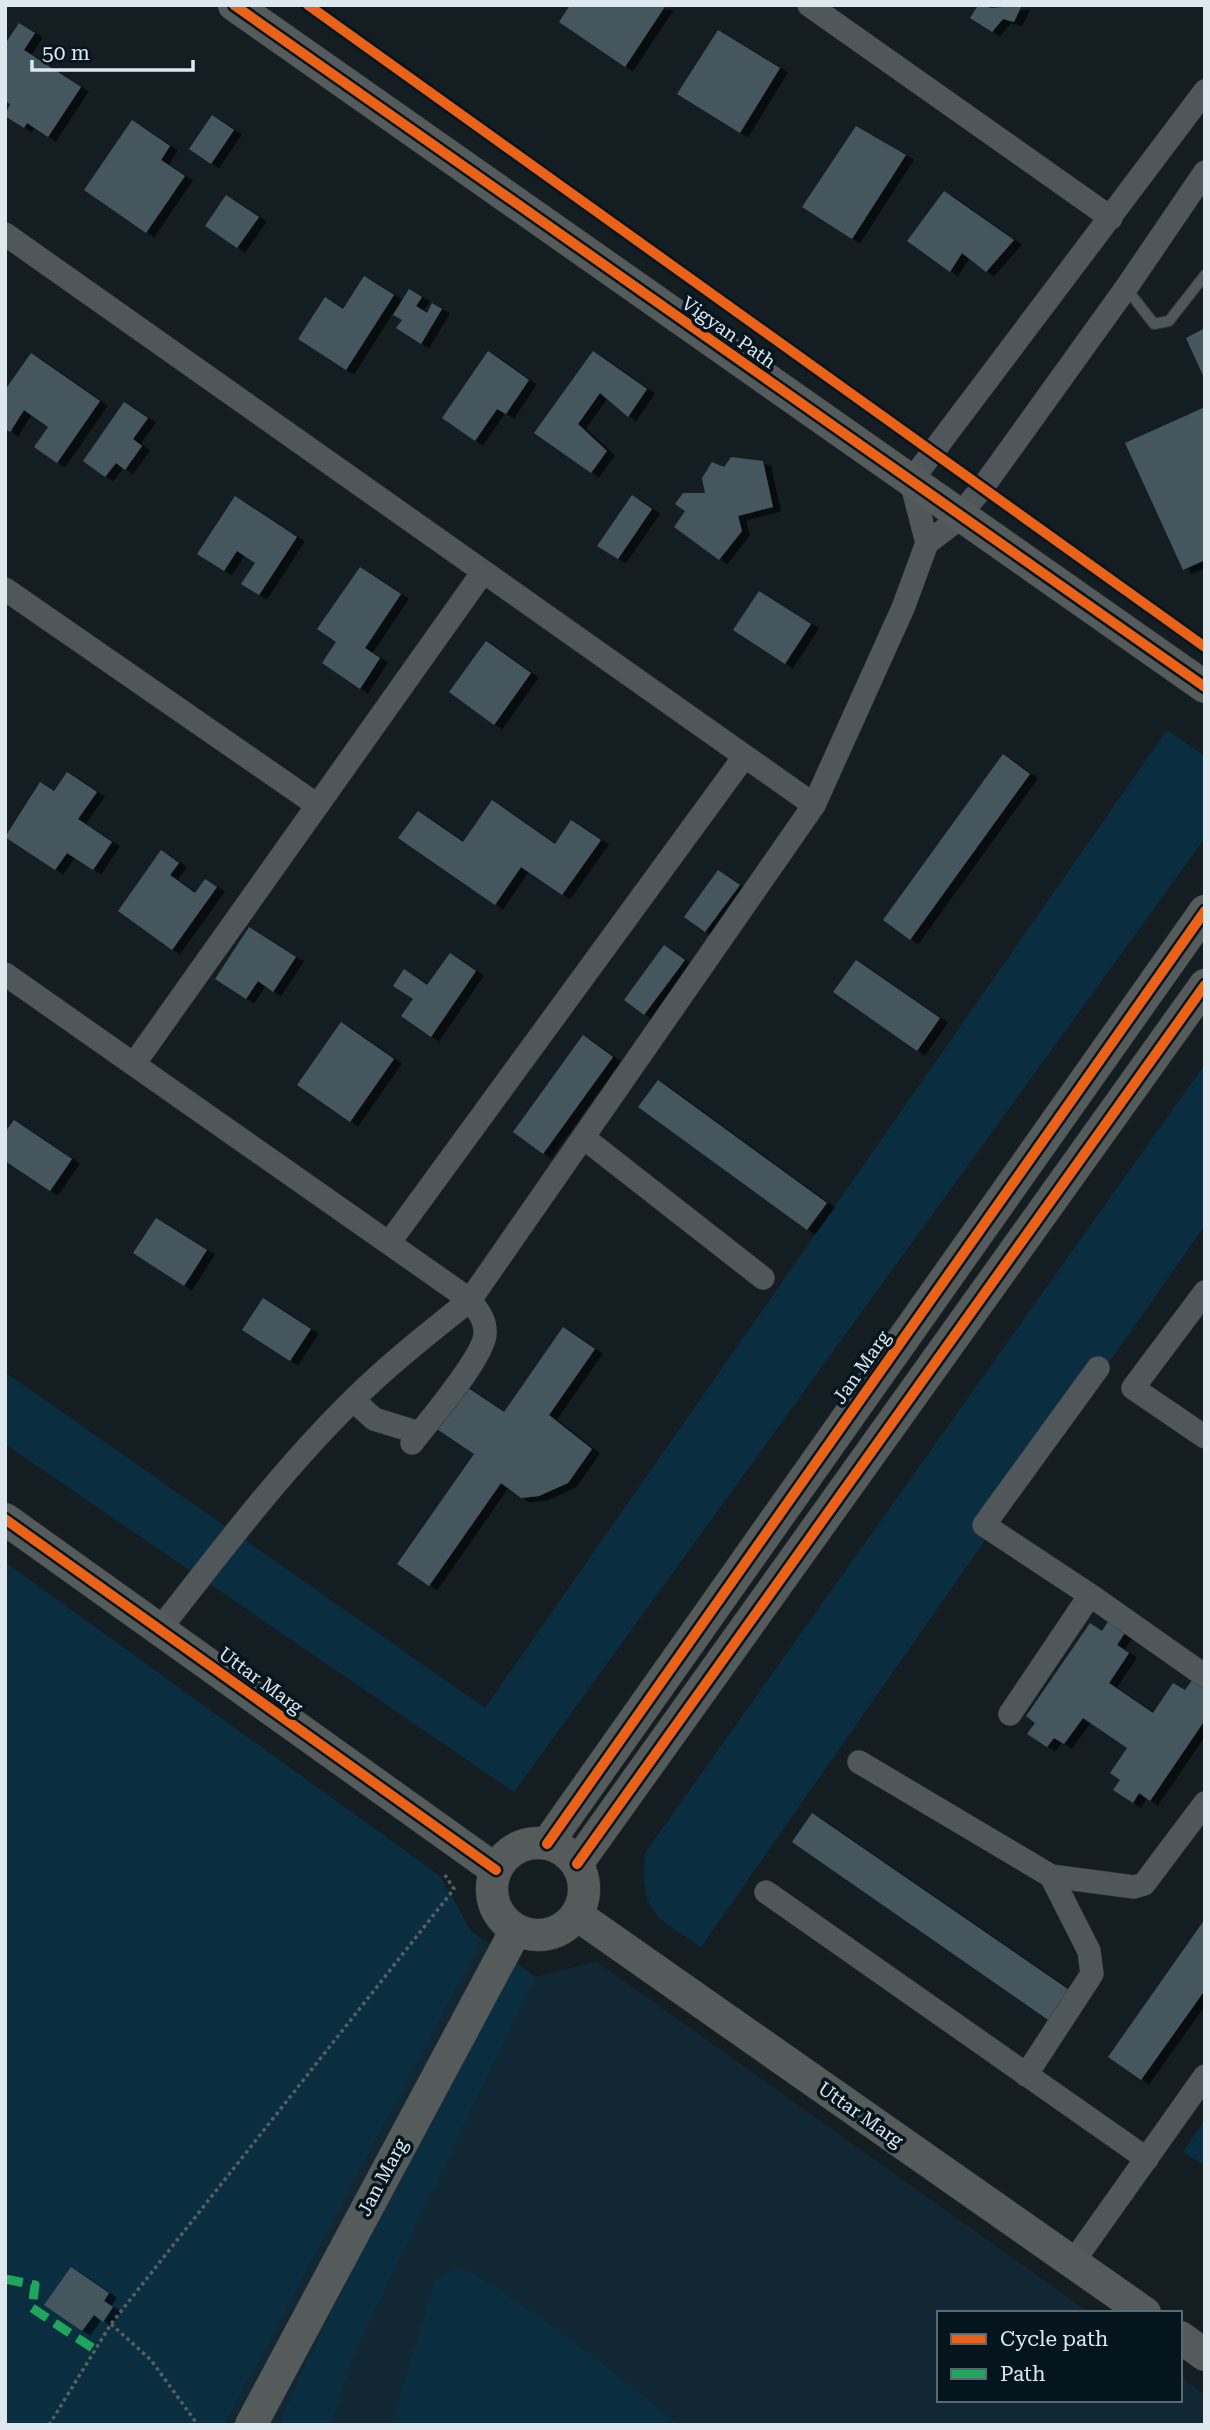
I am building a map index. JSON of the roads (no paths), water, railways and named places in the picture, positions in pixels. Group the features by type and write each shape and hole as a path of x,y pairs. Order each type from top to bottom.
{"main road":[{"name":"Vigyan Path","path":"234,5 1205,687"},
{"name":"Jan Marg","path":"547,1844 1205,911"},
{"path":"577,1864 1205,985"},
{"name":"Uttar Marg","path":"5,1519 496,1870"},
{"path":"529,1844 547,1844 564,1851 577,1864 583,1880 583,1901 577,1915 565,1927 547,1935 532,1935 516,1930 500,1917 492,1899 496,1870 512,1851 529,1844"},
{"name":"Uttar Marg","path":"577,1915 1142,2311"},
{"name":"Jan Marg","path":"251,2425 516,1930"},
{"path":"1182,2338 1205,2355"}],"street":[{"path":"809,5 1111,218"},
{"path":"927,543 911,481 1205,92"},
{"path":"160,1629 259,1503 353,1400 404,1352 470,1300 814,805 902,608 927,543 958,516 983,487 1126,288 1205,172"},
{"path":"5,234 814,805"},
{"path":"134,1064 483,572"},
{"path":"5,589 317,805"},
{"path":"389,1243 744,757"},
{"path":"5,974 470,1300 484,1321 486,1337 473,1362 415,1438 374,1419 353,1400"},
{"path":"584,1138 763,1278"},
{"path":"1133,1388 1205,1292"},
{"path":"1205,1437 1133,1388 1092,1365 984,1525 1205,1676"},
{"path":"1010,1714 1090,1595"},
{"path":"859,1762 1051,1876 1139,1887 1205,1803"},
{"path":"1026,2075 1091,1974 1089,1951 1051,1876"},
{"path":"766,1892 1147,2159"},
{"path":"1073,2262 1205,2076"}],"lane":[{"path":"1126,288 1154,324 1162,325 1169,321 1205,275"}]}
